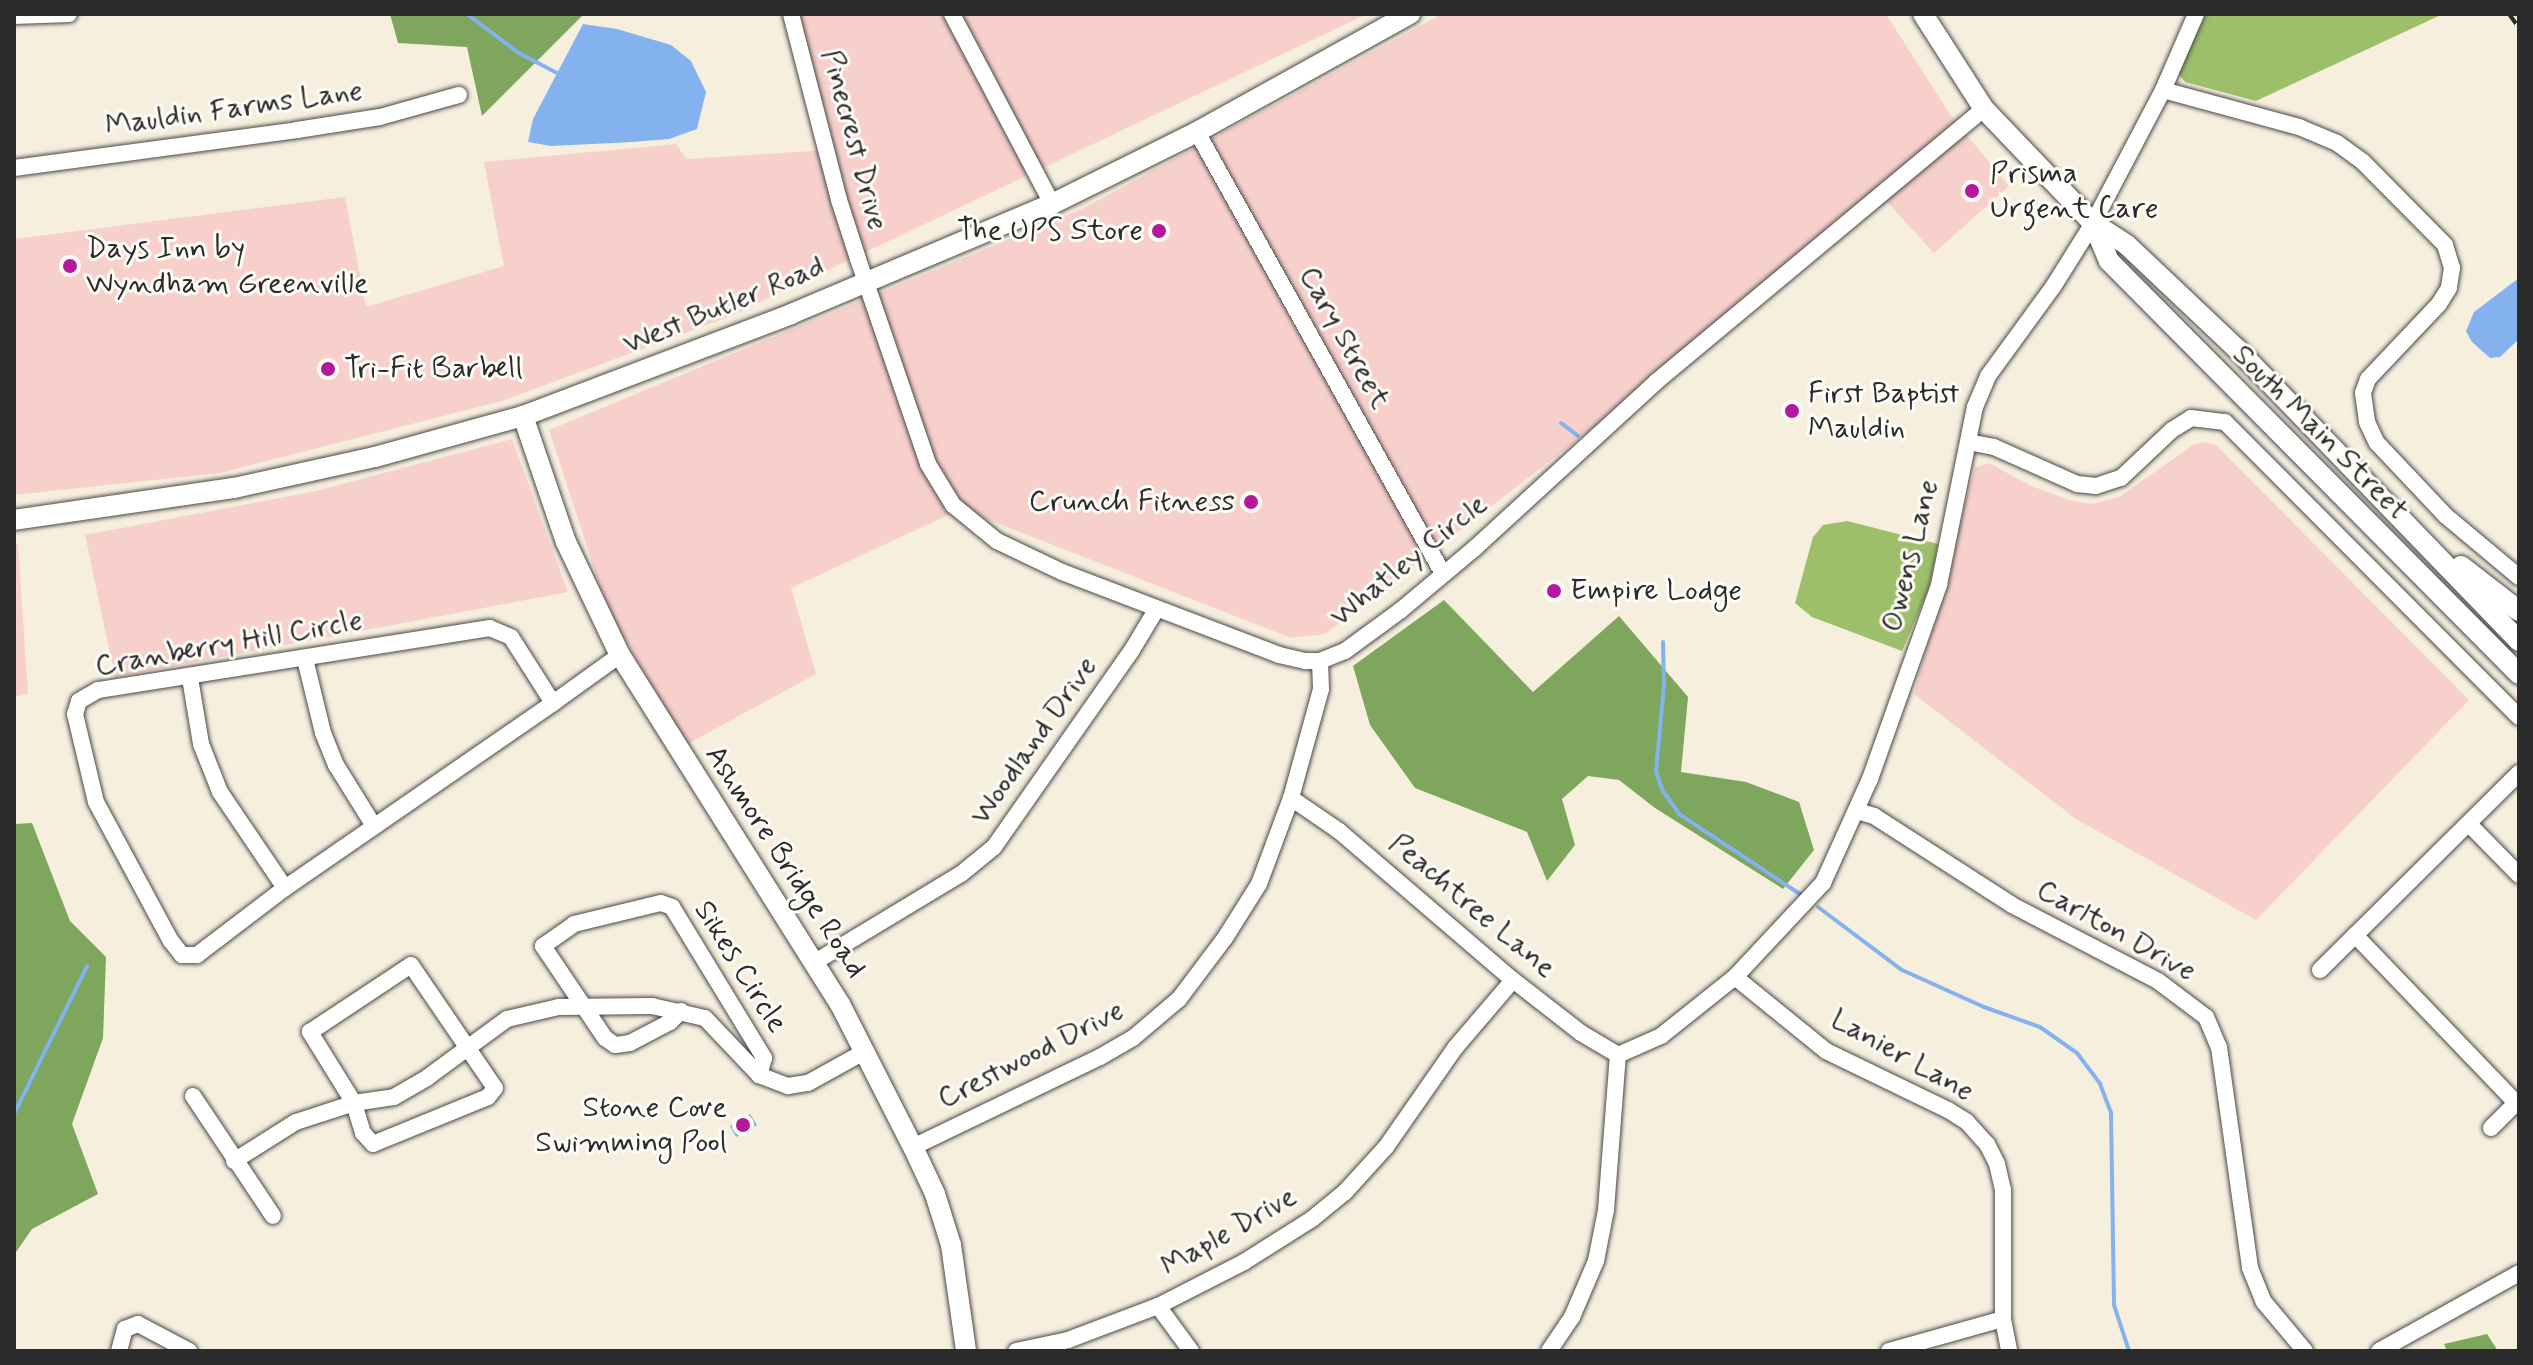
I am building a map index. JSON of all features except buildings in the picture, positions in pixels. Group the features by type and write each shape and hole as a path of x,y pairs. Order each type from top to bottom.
{"main road":[{"name":"West Butler Road","path":"14,520 167,500 261,483 375,457 523,416 649,369 1052,204 1197,132 1410,14"},
{"name":"South Main Street","path":"1923,14 1984,109 2093,223 2138,255 2394,508 2519,641"},
{"name":"South Main Street","path":"2093,223 2109,261 2515,672"},
{"name":"Ashmore Bridge Road","path":"523,416 566,542 620,655 815,962 913,1147 935,1194 951,1245 966,1351"},
{"path":"2394,508 2519,611"}],"street":[{"path":"14,16 69,14"},
{"name":"Pinecrest Drive","path":"791,14 839,200 866,281"},
{"path":"952,14 1052,204"},
{"name":"Owens Lane","path":"1618,1055 1674,1027 1735,977 1823,883 1857,811 1939,585 1975,407 1988,376 2053,287 2093,223 2163,90 2196,14"},
{"path":"2163,90 2299,127 2337,143 2363,162 2445,245 2452,268 2449,288 2439,304 2368,379 2363,393 2367,422 2377,443 2446,516 2519,577"},
{"name":"Mauldin Farms Lane","path":"14,168 380,117 459,95"},
{"name":"Whatley Circle","path":"866,281 928,464 953,505 977,528 1016,551 1156,610 1279,655 1320,661 1345,651 1367,636 1475,548 1675,365 1984,109"},
{"name":"Cary Street","path":"1197,132 1442,572"},
{"path":"1968,442 1994,447 2077,484 2096,486 2121,478 2172,430 2191,418 2225,422 2519,717"},
{"name":"Woodland Drive","path":"815,962 961,874 994,847 1132,650 1156,610"},
{"name":"Cranberry Hill Circle","path":"553,703 511,637 490,628 190,678 98,690 79,701 75,714 96,802 182,955 197,955 285,888 553,703 620,655"},
{"path":"305,659 313,700 327,744 374,826"},
{"name":"Crestwood Drive","path":"913,1147 1100,1057 1162,1016 1195,979 1259,884 1291,798 1321,689 1320,661"},
{"path":"190,678 201,744 220,792 285,888"},
{"path":"2320,970 2470,825 2519,773"},
{"name":"Peachtree Lane","path":"1291,798 1339,831 1513,980 1581,1033 1618,1055"},
{"name":"Carlton Drive","path":"1857,811 1874,816 2012,905 2158,981 2206,1017 2219,1047 2254,1282 2280,1325 2305,1351"},
{"path":"2470,825 2519,875"},
{"name":"Sikes Circle","path":"587,1007 543,946 574,924 661,903 672,907 764,1058 759,1075"},
{"path":"2355,935 2518,1105 2491,1128"},
{"path":"411,965 495,1088 488,1097 383,1143 373,1144 363,1133 354,1103 310,1032 411,965"},
{"name":"Lanier Lane","path":"1735,977 1826,1051 1948,1110 1967,1122 1987,1144 1997,1164 2003,1190 2003,1319 2009,1351"},
{"name":"Maple Drive","path":"1016,1351 1068,1340 1158,1306 1277,1243 1345,1192 1386,1147 1455,1048 1513,980"},
{"path":"234,1161 296,1122 354,1103 394,1097 428,1077 467,1045 507,1019 559,1007 652,1006 705,1018 759,1075 788,1086 808,1083 864,1052"},
{"path":"587,1007 605,1038 615,1045 630,1043 670,1022 681,1011"},
{"path":"1549,1351 1584,1293 1600,1245 1618,1055"},
{"path":"193,1096 273,1216"},
{"path":"2379,1351 2519,1273"},
{"path":"1158,1306 1191,1351"},
{"path":"1889,1351 2003,1319"},
{"path":"119,1351 125,1329 138,1324 189,1351"}],"shaded area":[{"path":"797,14 1367,14 731,316 502,401 220,473 14,495 14,239 345,197 366,307 504,266 484,162 676,144 686,159 827,150"},
{"path":"1442,14 1886,14 1951,116 2009,186 1934,253 1887,202 1325,634 1291,638 961,509 791,588 816,674 684,746 606,605 549,430 1082,209"},
{"path":"512,439 568,592 115,677 85,535 316,491"},
{"path":"2205,442 2216,445 2469,700 2256,920 2076,819 1914,694 1975,468 1989,463 2031,486 2069,500 2092,504 2119,497 2193,445"},
{"path":"14,544 18,544 28,694 14,697"}],"green space":[{"path":"390,14 584,14 482,116 467,47 398,43"},
{"path":"2206,14 2443,14 2256,101 2185,82 2178,73"},
{"path":"1847,521 1938,544 1929,588 1902,651 1812,617 1795,603 1813,537 1823,525"},
{"path":"1444,600 1533,692 1619,616 1688,697 1681,772 1746,782 1799,802 1814,850 1783,889 1655,808 1619,780 1588,776 1562,799 1575,845 1547,881 1527,832 1415,788 1370,725 1353,666"},
{"path":"32,823 70,921 106,957 103,1038 72,1124 98,1194 32,1229 14,1255 14,824"},
{"path":"2487,1334 2498,1351 2447,1351 2444,1344"}],"water":[{"path":"583,24 617,29 671,45 691,61 706,92 697,129 669,139 632,142 551,146 528,142 533,119"},
{"path":"2519,278 2519,339 2500,357 2490,358 2472,342 2466,331 2474,312"},
{"name":"Stone Cove Swimming Pool","path":"750,1114 757,1125 736,1137 730,1126"}],"waterway":[{"path":"467,14 519,53 559,74"},
{"path":"1561,423 1578,436"},
{"path":"1663,642 1664,685 1656,772 1663,791 1679,814 1800,894"},
{"path":"1818,907 1902,970 1984,1007 2040,1027 2077,1053 2100,1084 2111,1113 2114,1305 2129,1351"},
{"path":"14,1114 87,966"}],"railway":[{"path":"2509,14 2519,28"}],"place":[{"name":"Prisma Urgent Care","path":"1972,191"},
{"name":"The UPS Store","path":"1159,231"},
{"name":"Days Inn by Wyndham Greenville","path":"70,266"},
{"name":"Tri-Fit Barbell","path":"328,369"},
{"name":"First Baptist Mauldin","path":"1792,411"},
{"name":"Crunch Fitness","path":"1251,502"},
{"name":"Empire Lodge","path":"1554,591"},
{"name":"Stone Cove Swimming Pool","path":"743,1125"}]}
